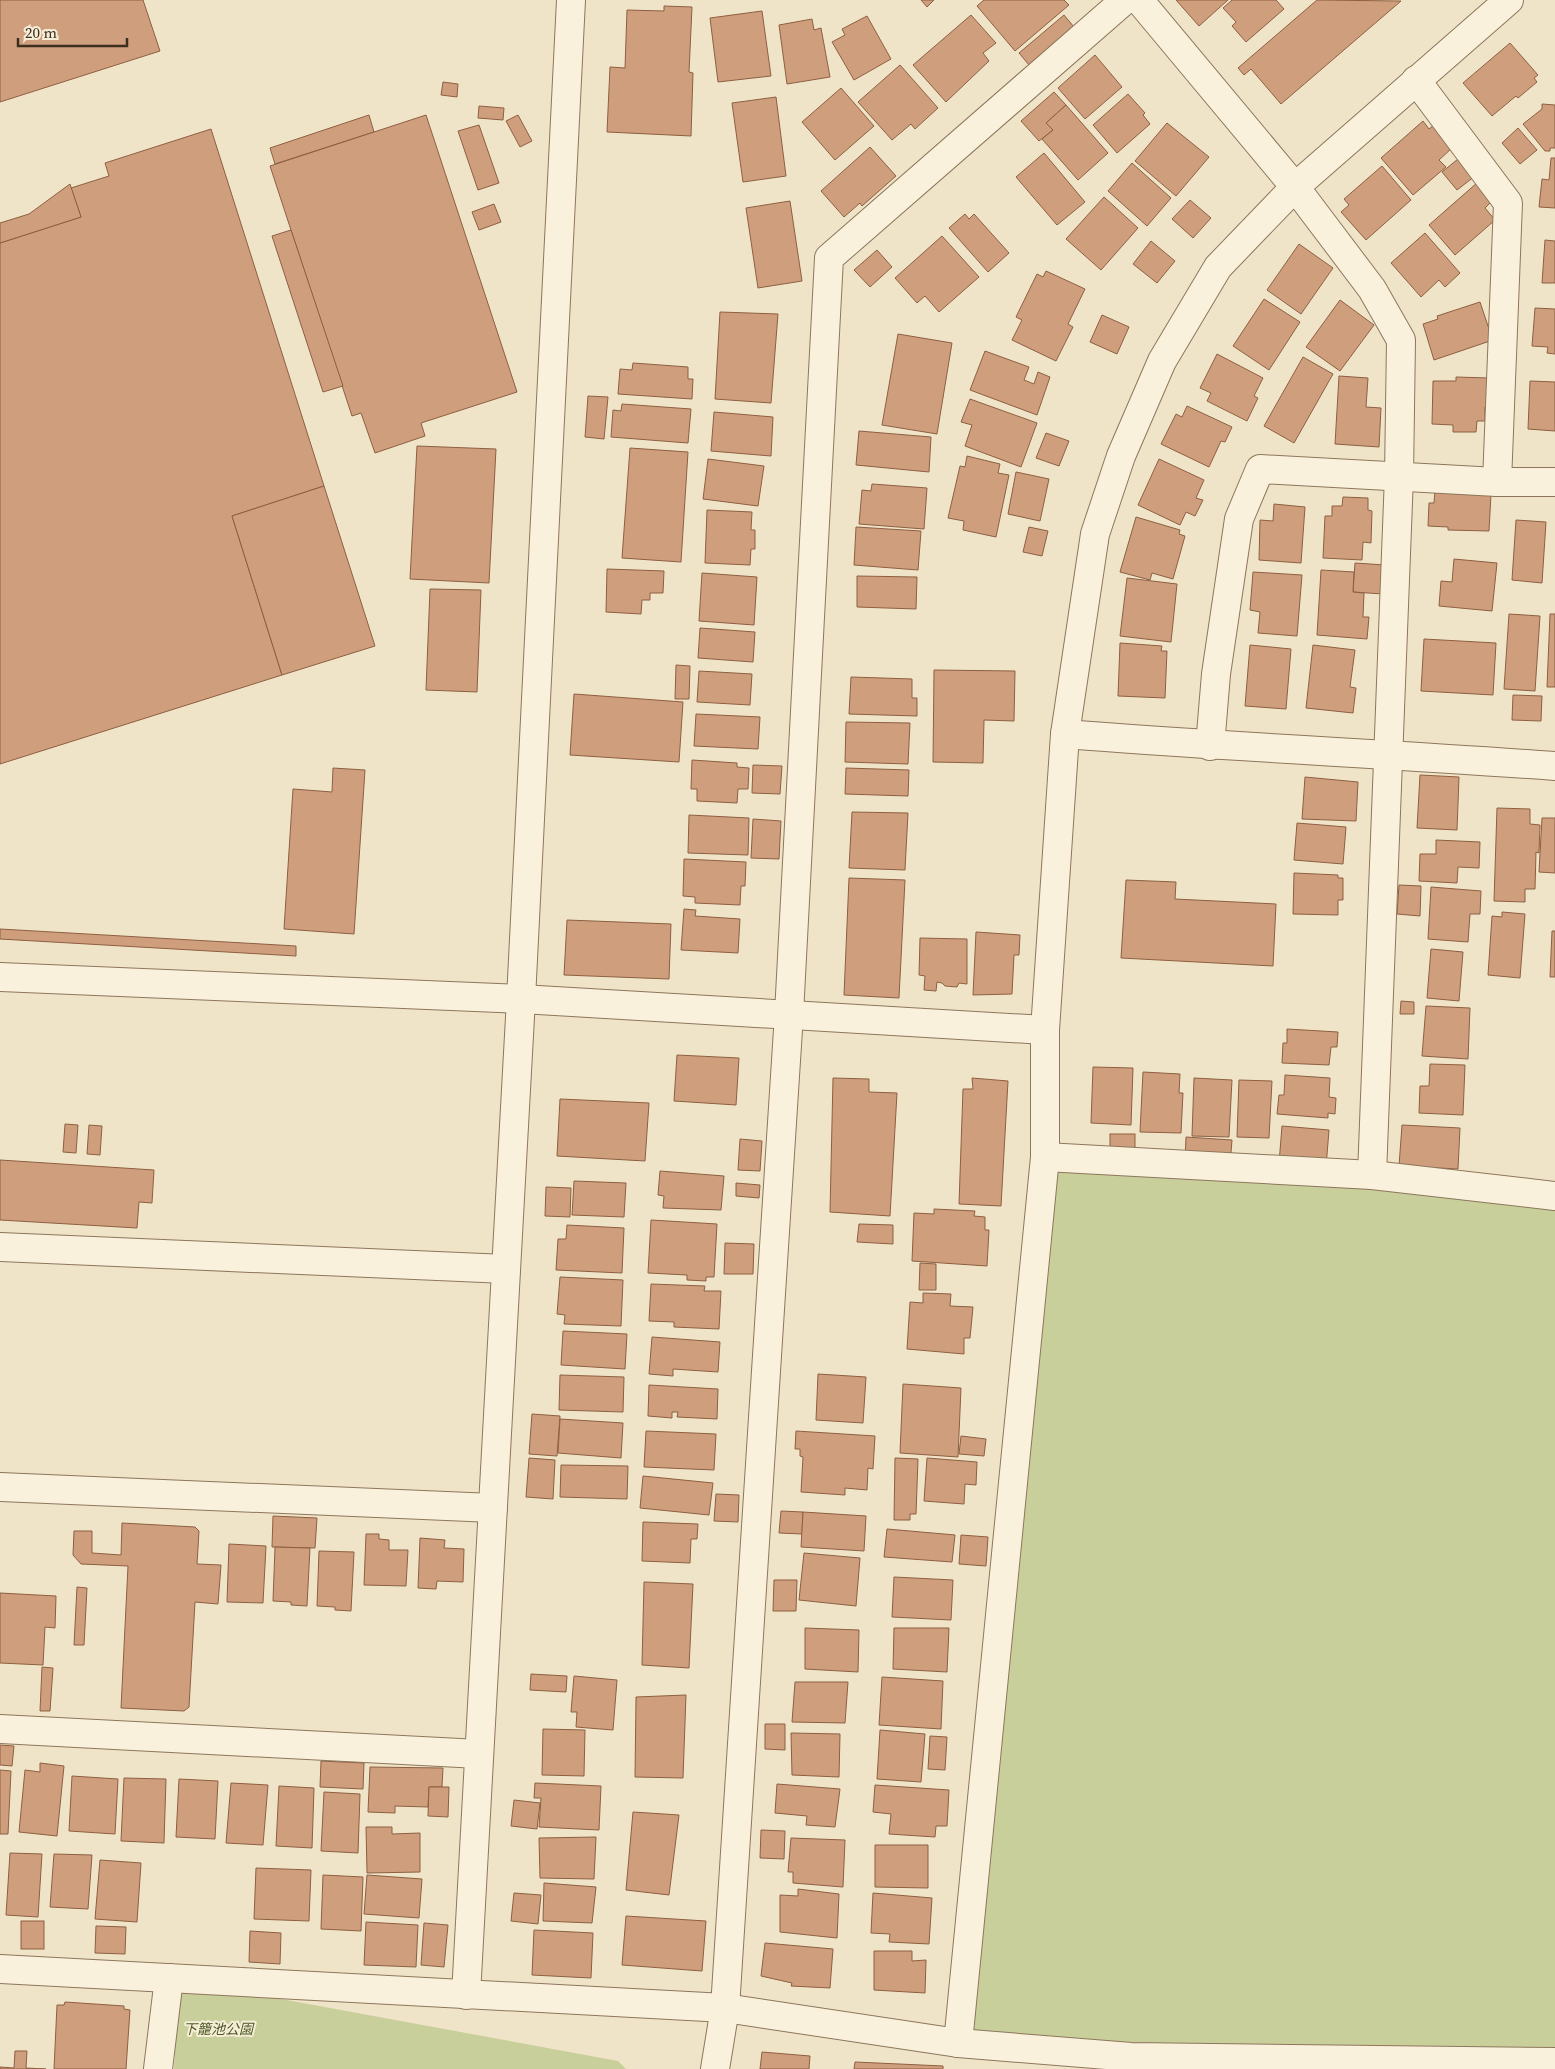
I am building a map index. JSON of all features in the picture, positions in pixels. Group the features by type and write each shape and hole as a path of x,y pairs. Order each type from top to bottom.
{"street":[{"path":"466,1995 506,1269 571,0"},
{"path":"715,2069 725,2008 789,1014 829,258 1126,0"},
{"path":"1139,0 1295,187 1372,289 1401,340 1399,476 1372,1175"},
{"path":"958,2043 1045,1157 1045,1030 1065,734 1095,534 1121,456 1162,361 1218,267 1295,187 1509,0"},
{"path":"1416,80 1508,204 1498,482"},
{"path":"1210,746 1219,655 1239,519 1260,469 1498,482 1555,482"},
{"path":"1065,734 1210,746 1388,754 1555,766"},
{"path":"0,978 520,999 1045,1030"},
{"path":"1045,1157 1372,1175 1555,1196"},
{"path":"0,1247 506,1269"},
{"path":"0,1487 493,1508"},
{"path":"0,1729 479,1754"},
{"path":"0,1969 725,2008 958,2043 1131,2057 1555,2062"},
{"path":"158,2069 169,1978"}],"green space":[{"path":"1045,1157 1555,1196 1555,2069 958,2043"},
{"name":"下籠池公園","path":"195,1983 618,2061 626,2069 174,2069 178,2000 181,1991"}],"building":[{"path":"0,0 143,0 160,51 0,102"},
{"path":"921,0 934,0 927,7"},
{"path":"984,0 1064,0 1069,5 1015,51 977,6"},
{"path":"1176,0 1228,0 1199,26"},
{"path":"1232,0 1276,0 1284,9 1246,42 1232,26 1236,22 1223,8"},
{"path":"1317,0 1401,1 1281,104 1251,69 1244,75 1238,68"},
{"path":"664,6 692,7 689,72 693,73 691,136 607,132 610,67 625,68 627,10 664,11"},
{"path":"762,11 771,76 718,82 710,18"},
{"path":"971,15 996,43 983,53 989,61 946,102 913,65"},
{"path":"1064,15 1074,27 1029,65 1019,53"},
{"path":"867,16 891,59 854,80 832,42 845,35 842,29"},
{"path":"812,19 814,30 821,28 830,77 787,84 779,25"},
{"path":"1510,43 1538,75 1534,78 1537,82 1492,116 1463,83"},
{"path":"1095,55 1122,87 1085,119 1058,88"},
{"path":"900,65 938,108 915,129 911,124 892,140 858,102"},
{"path":"443,82 458,84 457,97 441,95"},
{"path":"841,88 874,126 835,160 802,122"},
{"path":"1054,92 1066,105 1046,123 1053,130 1039,141 1021,121"},
{"path":"1128,94 1145,113 1143,115 1150,124 1117,153 1093,125"},
{"path":"776,97 786,176 743,182 732,103"},
{"path":"1542,104 1555,105 1555,148 1550,148 1550,151 1545,151 1523,124 1542,109"},
{"path":"1066,105 1108,153 1078,180 1042,139 1053,130 1046,123"},
{"path":"479,106 504,108 503,120 478,118"},
{"path":"369,115 374,132 275,164 270,148"},
{"path":"426,115 517,392 421,423 425,436 375,453 361,413 352,416 270,166"},
{"path":"518,115 532,141 520,147 506,121"},
{"path":"1423,121 1429,129 1434,125 1453,147 1439,160 1446,167 1413,195 1381,158"},
{"path":"1167,123 1209,157 1176,196 1135,161"},
{"path":"479,125 499,183 478,190 458,131"},
{"path":"1518,128 1537,150 1520,164 1502,143"},
{"path":"211,129 324,486 232,516 282,675 0,764 0,243 81,217 71,188 109,176 105,163"},
{"path":"870,147 896,176 862,206 860,203 844,217 821,191"},
{"path":"1044,153 1085,202 1057,225 1016,177"},
{"path":"1463,155 1479,173 1457,190 1442,172"},
{"path":"1551,158 1555,158 1555,208 1539,207 1542,179 1549,180"},
{"path":"1132,163 1171,198 1147,226 1108,191"},
{"path":"1382,166 1411,200 1366,240 1341,212 1349,205 1344,199"},
{"path":"1478,182 1493,200 1485,208 1495,220 1455,255 1429,225"},
{"path":"70,184 81,217 0,243 0,223 29,214"},
{"path":"1104,197 1138,228 1101,270 1066,239"},
{"path":"1190,200 1211,218 1193,238 1172,219"},
{"path":"790,201 802,281 758,288 746,208"},
{"path":"494,204 501,222 479,230 472,212"},
{"path":"965,214 969,219 974,214 1009,253 988,272 949,228"},
{"path":"291,230 343,386 323,392 272,236"},
{"path":"1425,233 1460,273 1445,287 1439,280 1421,297 1391,263"},
{"path":"942,236 979,277 939,312 925,296 917,303 895,278"},
{"path":"1545,240 1555,241 1555,283 1542,283"},
{"path":"1151,241 1175,261 1157,283 1133,264"},
{"path":"1299,244 1333,268 1301,314 1267,290"},
{"path":"877,250 892,267 870,287 854,270"},
{"path":"1046,271 1085,289 1068,324 1073,327 1056,361 1012,340 1022,320 1016,317 1037,274 1043,277"},
{"path":"1264,299 1300,322 1269,370 1233,346"},
{"path":"1340,300 1374,325 1340,371 1306,347"},
{"path":"1480,302 1492,338 1490,341 1434,360 1423,324 1438,319 1437,316"},
{"path":"1535,308 1555,309 1555,354 1547,353 1548,347 1532,346"},
{"path":"720,312 778,314 771,403 715,399"},
{"path":"1102,315 1129,327 1117,354 1090,342"},
{"path":"898,334 952,343 937,434 882,425"},
{"path":"985,351 1029,367 1024,380 1034,384 1038,372 1050,377 1037,415 970,390"},
{"path":"1217,354 1263,378 1254,396 1258,398 1247,421 1207,401 1211,393 1200,388"},
{"path":"1303,357 1333,374 1294,443 1264,426"},
{"path":"633,363 688,367 688,379 693,379 692,399 618,394 620,369 632,370"},
{"path":"1339,376 1368,378 1366,407 1381,408 1379,447 1335,444"},
{"path":"1456,377 1489,378 1488,407 1485,407 1485,421 1477,421 1476,432 1453,432 1453,425 1432,424 1433,381 1456,381"},
{"path":"1530,381 1555,382 1555,431 1528,429"},
{"path":"588,396 608,397 604,439 585,437"},
{"path":"970,399 1037,423 1021,467 965,446 972,425 961,422"},
{"path":"622,404 691,409 688,443 611,437 613,410 621,411"},
{"path":"1187,406 1232,427 1225,442 1221,441 1209,467 1161,444 1176,414 1182,417"},
{"path":"714,412 773,417 771,456 711,451"},
{"path":"859,431 931,437 929,472 856,465"},
{"path":"1046,433 1069,441 1059,466 1036,458"},
{"path":"417,446 496,449 489,583 410,579"},
{"path":"630,448 688,452 681,562 622,558"},
{"path":"967,456 1000,464 998,473 1009,475 996,537 963,530 964,521 948,518 960,466 965,467"},
{"path":"708,459 764,466 758,506 703,499"},
{"path":"1159,459 1204,480 1196,498 1203,500 1195,516 1186,512 1180,525 1138,505"},
{"path":"1016,472 1049,479 1040,521 1008,514"},
{"path":"872,484 927,488 924,529 859,524 862,490 871,491"},
{"path":"324,486 375,646 282,675 232,516"},
{"path":"1435,491 1491,494 1489,531 1448,530 1448,527 1428,526 1429,503 1434,503"},
{"path":"1343,497 1368,498 1368,510 1372,511 1371,543 1363,542 1362,560 1323,558 1325,516 1332,516 1332,506 1342,506"},
{"path":"1274,504 1305,507 1301,563 1259,560 1260,520 1273,521"},
{"path":"707,510 752,512 751,530 755,530 755,549 751,549 750,565 705,563"},
{"path":"1136,517 1180,530 1179,534 1185,536 1173,579 1152,573 1150,580 1120,572"},
{"path":"1516,520 1546,522 1542,583 1512,580"},
{"path":"856,527 921,531 918,570 854,565"},
{"path":"1029,527 1048,531 1042,556 1023,552"},
{"path":"1454,559 1497,563 1492,611 1439,606 1441,581 1452,582"},
{"path":"1355,563 1385,565 1383,594 1353,592"},
{"path":"607,569 664,571 663,593 650,593 650,600 642,600 641,614 606,612"},
{"path":"1321,570 1354,572 1353,592 1364,593 1363,617 1369,617 1367,639 1317,635"},
{"path":"1253,572 1302,575 1297,636 1258,633 1260,612 1250,610"},
{"path":"702,573 757,577 754,625 699,621"},
{"path":"857,576 917,577 916,609 857,607"},
{"path":"1127,578 1177,584 1171,642 1120,636"},
{"path":"430,589 481,590 477,692 426,690"},
{"path":"1509,614 1540,616 1535,691 1504,689"},
{"path":"1550,614 1555,614 1555,687 1547,687"},
{"path":"700,628 755,632 753,662 698,658"},
{"path":"1424,639 1496,643 1493,695 1421,691"},
{"path":"1120,643 1162,646 1161,651 1167,651 1165,698 1118,696"},
{"path":"1250,645 1291,649 1286,709 1245,706"},
{"path":"1313,645 1355,650 1350,687 1356,688 1353,713 1306,708"},
{"path":"676,665 690,666 689,699 675,699"},
{"path":"934,670 1015,671 1014,721 984,720 983,763 933,762"},
{"path":"699,671 752,674 750,705 697,702"},
{"path":"851,677 912,679 912,698 917,698 917,716 849,714"},
{"path":"574,694 683,702 679,762 570,755"},
{"path":"1513,695 1542,696 1541,721 1512,720"},
{"path":"696,714 760,717 758,749 694,746"},
{"path":"846,722 910,723 908,764 845,762"},
{"path":"692,760 737,763 737,767 749,768 748,789 738,789 737,803 697,801 697,789 691,789"},
{"path":"753,765 782,766 780,794 752,793"},
{"path":"333,768 365,770 354,934 284,929 293,789 332,792"},
{"path":"846,768 909,770 908,796 845,794"},
{"path":"1420,775 1459,777 1457,830 1417,828"},
{"path":"1305,777 1358,782 1356,821 1302,819"},
{"path":"1497,808 1530,809 1530,824 1540,825 1539,853 1536,852 1535,889 1525,889 1525,902 1494,901"},
{"path":"852,812 908,813 905,870 849,868"},
{"path":"689,815 749,818 748,855 688,853"},
{"path":"1542,818 1555,818 1555,873 1539,872"},
{"path":"753,819 781,821 779,859 751,858"},
{"path":"1297,823 1346,827 1343,864 1294,860"},
{"path":"1436,840 1480,842 1479,868 1458,867 1457,883 1419,881 1420,854 1436,854"},
{"path":"684,859 746,862 745,886 741,886 740,905 695,903 695,897 683,896"},
{"path":"1294,873 1338,875 1338,878 1343,878 1343,900 1338,900 1338,915 1293,914"},
{"path":"849,878 905,880 899,998 844,995"},
{"path":"1126,880 1176,882 1175,899 1276,904 1273,966 1121,958"},
{"path":"1399,885 1421,886 1420,916 1397,914"},
{"path":"1431,887 1481,891 1480,914 1470,914 1468,942 1428,939"},
{"path":"684,909 696,910 695,916 740,919 738,953 681,950"},
{"path":"1502,912 1525,914 1520,978 1488,975 1492,916 1502,917"},
{"path":"567,920 671,924 669,979 564,975"},
{"path":"0,929 296,946 296,956 0,939"},
{"path":"1552,931 1555,931 1555,977 1550,977"},
{"path":"976,932 1020,935 1019,955 1014,955 1012,994 973,995"},
{"path":"920,938 967,939 967,984 959,983 957,987 945,986 937,982 936,991 924,990 925,976 919,975"},
{"path":"1431,949 1463,952 1459,1001 1427,998"},
{"path":"1401,1001 1414,1002 1414,1014 1400,1014"},
{"path":"1426,1006 1470,1008 1468,1059 1422,1056"},
{"path":"1287,1029 1338,1032 1337,1047 1331,1047 1329,1065 1282,1063 1283,1043 1287,1043"},
{"path":"677,1055 739,1058 736,1105 674,1101"},
{"path":"1430,1064 1465,1065 1463,1115 1419,1113 1420,1086 1429,1086"},
{"path":"1093,1067 1133,1068 1131,1125 1091,1123"},
{"path":"1143,1072 1180,1074 1179,1093 1183,1093 1181,1133 1140,1132"},
{"path":"1285,1075 1330,1078 1329,1097 1336,1098 1335,1114 1328,1113 1328,1118 1277,1114 1279,1095 1284,1095"},
{"path":"833,1078 869,1079 869,1092 897,1093 890,1216 830,1212"},
{"path":"972,1078 1008,1081 1001,1206 959,1204 963,1089 973,1089"},
{"path":"1194,1078 1232,1080 1229,1137 1192,1136"},
{"path":"1239,1080 1272,1081 1269,1138 1237,1137"},
{"path":"560,1099 649,1103 645,1161 557,1156"},
{"path":"65,1124 78,1125 76,1153 63,1152"},
{"path":"89,1125 102,1126 100,1155 87,1154"},
{"path":"1402,1125 1460,1128 1458,1169 1399,1166"},
{"path":"1282,1126 1329,1130 1326,1167 1279,1163"},
{"path":"1110,1134 1135,1134 1135,1160 1110,1160"},
{"path":"1186,1137 1232,1140 1230,1165 1185,1163"},
{"path":"740,1139 762,1141 760,1171 738,1170"},
{"path":"0,1160 154,1170 152,1203 139,1202 137,1228 0,1220"},
{"path":"660,1171 724,1176 721,1210 663,1208 664,1196 658,1195"},
{"path":"574,1181 626,1183 624,1217 572,1215"},
{"path":"736,1183 760,1185 759,1198 736,1196"},
{"path":"546,1187 571,1188 570,1217 545,1216"},
{"path":"934,1209 975,1211 974,1216 985,1217 985,1230 989,1230 987,1266 912,1261 914,1213 934,1214"},
{"path":"651,1220 717,1224 714,1277 706,1277 706,1281 687,1280 687,1275 648,1273"},
{"path":"859,1224 893,1225 893,1244 857,1242"},
{"path":"567,1225 624,1228 622,1273 556,1270 558,1239 566,1239"},
{"path":"725,1243 754,1244 753,1274 724,1274"},
{"path":"920,1263 936,1264 936,1290 919,1290"},
{"path":"560,1277 623,1280 621,1326 564,1324 565,1315 557,1314"},
{"path":"651,1284 705,1286 704,1291 721,1291 719,1329 674,1327 674,1322 649,1321"},
{"path":"923,1293 951,1294 950,1306 973,1307 970,1338 964,1338 964,1354 907,1349 910,1302 923,1303"},
{"path":"563,1331 627,1334 625,1369 561,1365"},
{"path":"652,1337 720,1342 718,1372 673,1369 673,1376 649,1374"},
{"path":"818,1374 866,1377 863,1423 816,1420"},
{"path":"560,1375 624,1377 623,1412 559,1410"},
{"path":"903,1384 961,1388 958,1457 900,1453"},
{"path":"649,1385 718,1389 717,1419 677,1417 678,1412 672,1412 672,1418 648,1416"},
{"path":"532,1414 560,1416 557,1456 529,1454"},
{"path":"560,1419 623,1423 621,1458 558,1453"},
{"path":"646,1431 716,1434 714,1470 644,1467"},
{"path":"796,1431 875,1436 873,1469 868,1468 867,1490 845,1488 845,1495 801,1492 803,1457 800,1456 800,1449 795,1449"},
{"path":"961,1436 986,1439 984,1456 959,1454"},
{"path":"529,1458 555,1460 553,1499 526,1497"},
{"path":"895,1458 918,1459 916,1514 910,1514 910,1520 894,1520"},
{"path":"927,1458 977,1462 976,1485 965,1484 964,1504 924,1501"},
{"path":"561,1465 628,1466 627,1499 560,1497"},
{"path":"643,1476 713,1483 709,1515 640,1508"},
{"path":"716,1494 739,1495 738,1522 714,1521"},
{"path":"781,1511 803,1512 802,1534 779,1533"},
{"path":"803,1512 866,1516 864,1551 801,1547"},
{"path":"273,1516 317,1518 315,1548 272,1547"},
{"path":"643,1522 698,1524 697,1539 691,1539 690,1563 642,1561"},
{"path":"122,1523 195,1527 199,1531 197,1564 221,1565 218,1604 195,1602 189,1707 184,1711 121,1708 128,1566 81,1564 73,1555 74,1531 92,1531 92,1553 121,1555"},
{"path":"887,1529 955,1535 952,1562 884,1557"},
{"path":"366,1534 379,1534 379,1539 389,1540 389,1550 408,1550 406,1586 364,1585"},
{"path":"961,1535 988,1537 986,1566 959,1564"},
{"path":"420,1538 445,1540 444,1548 464,1549 463,1582 437,1581 436,1589 418,1588"},
{"path":"229,1544 266,1546 263,1603 227,1602"},
{"path":"275,1547 310,1548 307,1606 291,1605 291,1602 273,1601"},
{"path":"319,1551 354,1552 351,1611 335,1610 335,1607 317,1606"},
{"path":"804,1553 860,1558 856,1606 799,1600"},
{"path":"894,1577 953,1580 951,1620 892,1617"},
{"path":"774,1580 797,1580 796,1611 773,1611"},
{"path":"644,1582 693,1584 689,1668 642,1665"},
{"path":"77,1587 87,1588 84,1645 74,1645"},
{"path":"0,1593 56,1596 55,1628 45,1627 43,1665 0,1663"},
{"path":"805,1628 859,1630 858,1672 805,1669"},
{"path":"894,1628 949,1628 947,1672 893,1669"},
{"path":"42,1667 53,1668 50,1711 40,1711"},
{"path":"531,1674 567,1676 566,1692 530,1690"},
{"path":"574,1676 617,1680 613,1730 576,1727 577,1712 571,1712"},
{"path":"882,1677 943,1681 941,1729 879,1725"},
{"path":"795,1682 848,1682 845,1723 792,1722"},
{"path":"686,1695 683,1778 635,1777 636,1697"},
{"path":"765,1724 785,1724 785,1750 765,1749"},
{"path":"543,1729 585,1730 584,1776 542,1775"},
{"path":"880,1730 925,1734 921,1782 877,1779"},
{"path":"791,1733 840,1734 839,1777 792,1775"},
{"path":"930,1736 947,1737 945,1770 928,1769"},
{"path":"0,1745 14,1746 12,1766 0,1765"},
{"path":"321,1761 364,1763 363,1789 320,1787"},
{"path":"40,1763 64,1766 57,1836 19,1832 25,1770 40,1772"},
{"path":"370,1767 443,1768 442,1787 429,1787 428,1807 395,1806 395,1813 368,1812"},
{"path":"0,1770 11,1771 8,1834 0,1834"},
{"path":"72,1776 118,1779 115,1834 69,1831"},
{"path":"124,1778 166,1779 164,1843 121,1841"},
{"path":"179,1779 218,1781 215,1839 176,1837"},
{"path":"231,1783 268,1785 263,1845 226,1843"},
{"path":"535,1783 601,1786 599,1830 539,1827 541,1798 534,1798"},
{"path":"777,1784 840,1789 835,1827 806,1825 807,1816 775,1813"},
{"path":"875,1785 949,1790 947,1826 936,1826 935,1837 889,1834 891,1814 873,1812"},
{"path":"279,1786 314,1788 312,1848 276,1846"},
{"path":"429,1787 449,1787 448,1817 428,1816"},
{"path":"324,1792 360,1794 358,1853 321,1851"},
{"path":"514,1800 540,1803 537,1829 511,1826"},
{"path":"633,1812 679,1815 669,1895 626,1890"},
{"path":"366,1827 392,1827 392,1834 420,1833 420,1872 367,1873"},
{"path":"761,1830 785,1831 784,1859 760,1858"},
{"path":"596,1837 594,1879 540,1878 539,1838"},
{"path":"791,1838 845,1840 843,1887 793,1883 793,1872 788,1872"},
{"path":"875,1845 928,1845 928,1888 875,1887"},
{"path":"10,1853 42,1854 38,1917 6,1915"},
{"path":"54,1854 92,1855 88,1909 50,1907"},
{"path":"100,1860 141,1863 137,1922 95,1919"},
{"path":"256,1868 311,1870 309,1921 254,1919"},
{"path":"323,1875 363,1877 361,1931 321,1929"},
{"path":"367,1875 422,1879 419,1918 364,1914"},
{"path":"544,1883 596,1887 592,1923 543,1921"},
{"path":"798,1889 839,1894 837,1938 780,1932 780,1895 798,1896"},
{"path":"514,1893 541,1895 538,1924 511,1921"},
{"path":"873,1893 932,1898 929,1944 889,1942 890,1934 871,1933"},
{"path":"626,1916 706,1921 702,1971 622,1965"},
{"path":"21,1921 44,1921 44,1949 21,1949"},
{"path":"366,1922 418,1925 416,1967 364,1965"},
{"path":"424,1923 448,1925 444,1967 421,1965"},
{"path":"96,1926 126,1927 125,1954 95,1953"},
{"path":"534,1930 593,1933 591,1978 532,1975"},
{"path":"250,1931 281,1933 280,1964 249,1962"},
{"path":"765,1943 833,1949 830,1988 791,1986 792,1983 761,1976"},
{"path":"874,1951 912,1951 912,1961 926,1960 925,1993 874,1990"},
{"path":"65,2002 124,2006 124,2009 130,2010 126,2069 54,2069 57,2005 64,2005"},
{"path":"15,2051 27,2051 26,2068 46,2069 0,2069 0,2067 14,2068"},
{"path":"762,2052 810,2056 809,2069 760,2069"},
{"path":"855,2062 943,2066 943,2069 854,2069"}]}
